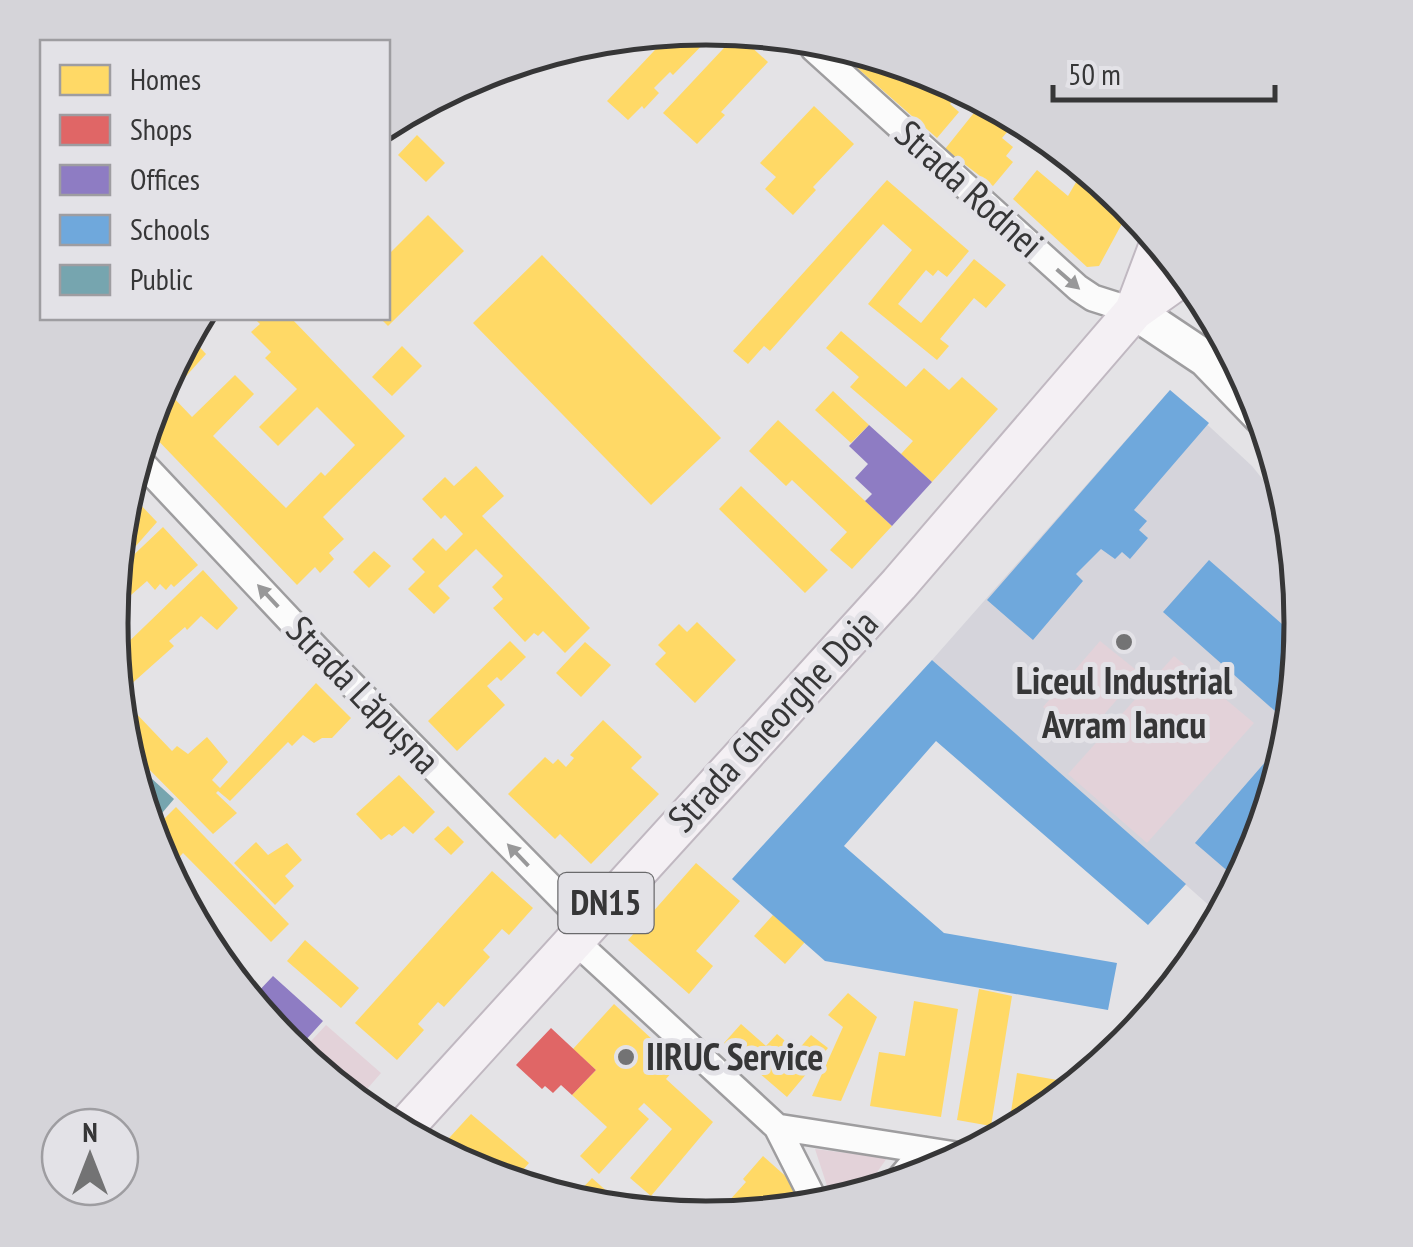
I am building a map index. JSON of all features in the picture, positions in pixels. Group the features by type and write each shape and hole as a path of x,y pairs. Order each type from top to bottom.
{"main road":[{"name":"Strada Gheorghe Doja","path":"1134,311 1153,256"},
{"name":"Strada Gheorghe Doja","path":"411,1120 899,584 1134,311 1174,283"}],"street":[{"name":"Strada Rodnei","path":"823,57 1078,288 1093,298 1134,311"},
{"path":"1134,311 1206,359 1235,389"},
{"path":"1206,359 1223,365"},
{"name":"Strada Lăpușna","path":"149,471 580,931 776,1127"},
{"path":"776,1127 940,1152"},
{"path":"776,1127 810,1192"},
{"path":"913,1163 924,1150"}],"shaded area":[{"name":"Liceul Industrial Avram Iancu","path":"1170,390 1268,486 1284,586 1280,699 1254,809 1210,907 932,660"},
{"path":"1100,641 1140,673 1081,741 1043,707"},
{"path":"1174,656 1254,723 1147,843 1068,774"},
{"path":"326,1025 381,1073 366,1091 309,1044"},
{"path":"815,1149 887,1158 874,1176 828,1189"}],"building: Homes":[{"path":"702,45 654,88 659,93 628,120 607,101 658,47"},
{"path":"726,46 751,47 768,62 697,144 663,113"},
{"path":"855,66 928,89 953,101 950,104 959,112 937,138"},
{"path":"814,106 854,144 813,187 816,190 793,215 765,189 776,177 760,163"},
{"path":"975,112 1008,130 1002,138 1013,147 1006,156 1013,162 993,186 945,149"},
{"path":"417,135 445,163 426,182 398,155"},
{"path":"1037,170 1068,196 1077,180 1123,222 1099,266 1087,267 1013,199"},
{"path":"887,180 969,251 947,277 938,270 933,276 926,270 898,304 921,323 974,259 1006,285 986,308 974,298 940,339 949,346 937,360 868,304 912,250 883,224 770,351 764,346 748,364 733,351"},
{"path":"428,215 464,251 388,326 382,320 390,320 390,253"},
{"path":"542,255 721,438 651,505 473,323"},
{"path":"256,320 293,320 405,436 323,517 344,539 329,553 334,559 320,573 315,567 297,585 158,441 174,398 192,417 235,375 254,394 213,436 286,508 355,445 317,407 278,446 259,427 297,389 265,358 271,352 251,332 260,324"},
{"path":"841,331 906,387 924,368 949,390 962,377 998,409 932,482 901,454 913,441 850,387 859,377 826,348"},
{"path":"402,346 422,366 392,396 372,377"},
{"path":"199,347 206,354 182,381"},
{"path":"833,391 869,425 851,443 815,410"},
{"path":"778,420 892,526 852,569 830,550 847,532 792,480 786,486 749,451"},
{"path":"476,466 504,496 482,516 590,628 565,653 543,631 525,642 493,608 503,599 492,587 503,576 476,549 438,586 450,598 434,614 408,589 425,572 412,559 433,538 446,551 463,534 422,499 445,477 454,486"},
{"path":"741,486 828,570 805,593 719,509"},
{"path":"141,505 157,522 133,545"},
{"path":"163,527 198,565 174,587 171,584 166,590 160,584 155,590 147,581 131,595 132,556"},
{"path":"374,551 391,566 369,588 353,572"},
{"path":"203,570 238,608 217,630 201,616 187,630 185,627 169,641 174,646 131,684 128,642"},
{"path":"697,622 736,660 695,703 655,664 666,653 658,645 679,624 687,632"},
{"path":"510,641 526,657 501,681 497,677 487,686 505,705 457,751 428,721"},
{"path":"585,642 611,665 581,697 556,673"},
{"path":"316,683 351,718 332,738 314,743 303,735 292,746 288,742 230,801 218,791 237,813 213,834 146,767 135,712 172,751 177,746 188,754 207,737 228,762 212,780 220,788"},
{"path":"603,720 642,757 631,768 659,794 591,864 560,834 555,839 508,794 545,757 553,764 558,759 566,767 574,758 570,755"},
{"path":"399,775 435,812 413,834 404,826 381,840 356,814"},
{"path":"176,807 289,924 271,942 183,853 178,858 163,820"},
{"path":"448,826 464,842 451,855 434,839"},
{"path":"256,842 268,855 287,843 302,860 285,876 294,886 275,905 234,863"},
{"path":"696,863 740,901 696,951 713,966 689,994 628,940"},
{"path":"492,871 533,908 509,935 502,929 483,950 490,957 444,1007 438,1002 418,1024 424,1030 397,1060 355,1023"},
{"path":"773,915 805,942 785,964 754,936"},
{"path":"305,940 359,988 341,1008 287,961"},
{"path":"979,989 1012,996 991,1126 957,1120"},
{"path":"848,993 877,1017 841,1101 812,1096 843,1027 828,1015"},
{"path":"914,1001 958,1009 941,1117 870,1106 879,1052 905,1056"},
{"path":"614,1004 679,1064 666,1079 713,1122 651,1196 630,1178 672,1129 644,1103 638,1109 649,1119 599,1174 580,1156 607,1127 572,1095 596,1070 573,1049"},
{"path":"741,1024 766,1046 777,1034 797,1051 811,1035 828,1048 787,1097 724,1043"},
{"path":"1017,1073 1061,1081 1028,1105 1010,1115"},
{"path":"471,1114 529,1163 522,1171 447,1140"},
{"path":"763,1156 791,1181 794,1195 729,1201 746,1182 743,1179"},
{"path":"592,1178 609,1194 594,1191 582,1188"}],"building: Shops":[{"path":"551,1028 596,1070 572,1095 561,1085 553,1093 545,1086 542,1089 516,1065"}],"building: Offices":[{"path":"869,425 932,482 892,526 865,501 872,494 855,478 868,464 849,446"},
{"path":"273,976 323,1021 305,1040 260,990"}],"building: Schools":[{"path":"1170,390 1209,423 1134,510 1147,521 1139,530 1148,538 1130,559 1122,552 1115,559 1101,549 1076,574 1083,581 1033,640 987,600"},
{"path":"1209,560 1285,627 1278,713 1163,612"},
{"path":"932,660 1186,884 1148,925 936,741 844,846 944,933 1117,963 1108,1010 825,961 732,879"},
{"path":"1269,758 1254,809 1228,872 1195,843"}],"building: Public":[{"path":"149,776 174,799 161,814"}],"place":[{"name":"Liceul Industrial Avram Iancu","path":"1124,642"},
{"name":"IIRUC Service","path":"626,1057"}]}
